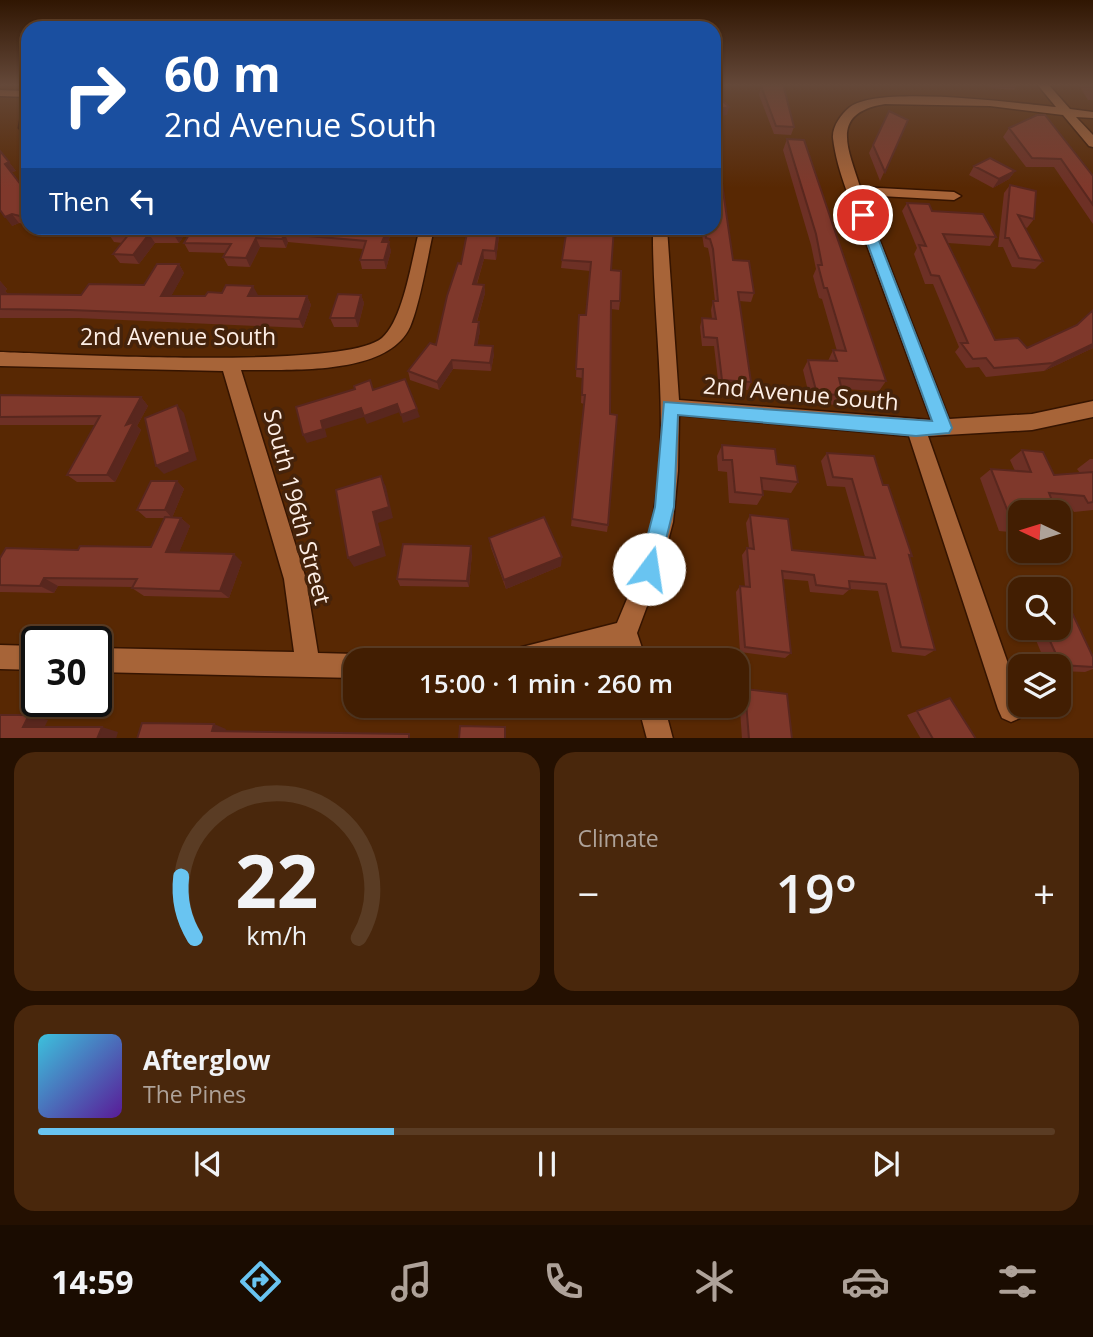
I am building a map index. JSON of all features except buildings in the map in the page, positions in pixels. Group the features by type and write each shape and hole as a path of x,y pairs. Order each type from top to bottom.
{"street":[{"path":"847,118 841,125 839,137 854,191 943,428"},
{"path":"1073,118 1093,143"},
{"path":"854,191 954,196"},
{"name":"2nd Avenue South","path":"0,359 230,364 324,361 376,351 389,342 402,326 425,235"},
{"path":"631,648 625,633 649,569 665,507 670,407 660,235"},
{"name":"South 196th Street","path":"230,364 295,579 308,665"},
{"name":"2nd Avenue South","path":"670,407 916,429 1032,422 1093,409"},
{"path":"916,429 1008,697"},
{"path":"566,648 625,633"},
{"path":"0,657 21,658"},
{"path":"112,660 343,666"},
{"path":"655,718 660,738"}],"route":[{"path":"649,569 665,507 670,407 916,429 943,428 863,215"}]}
